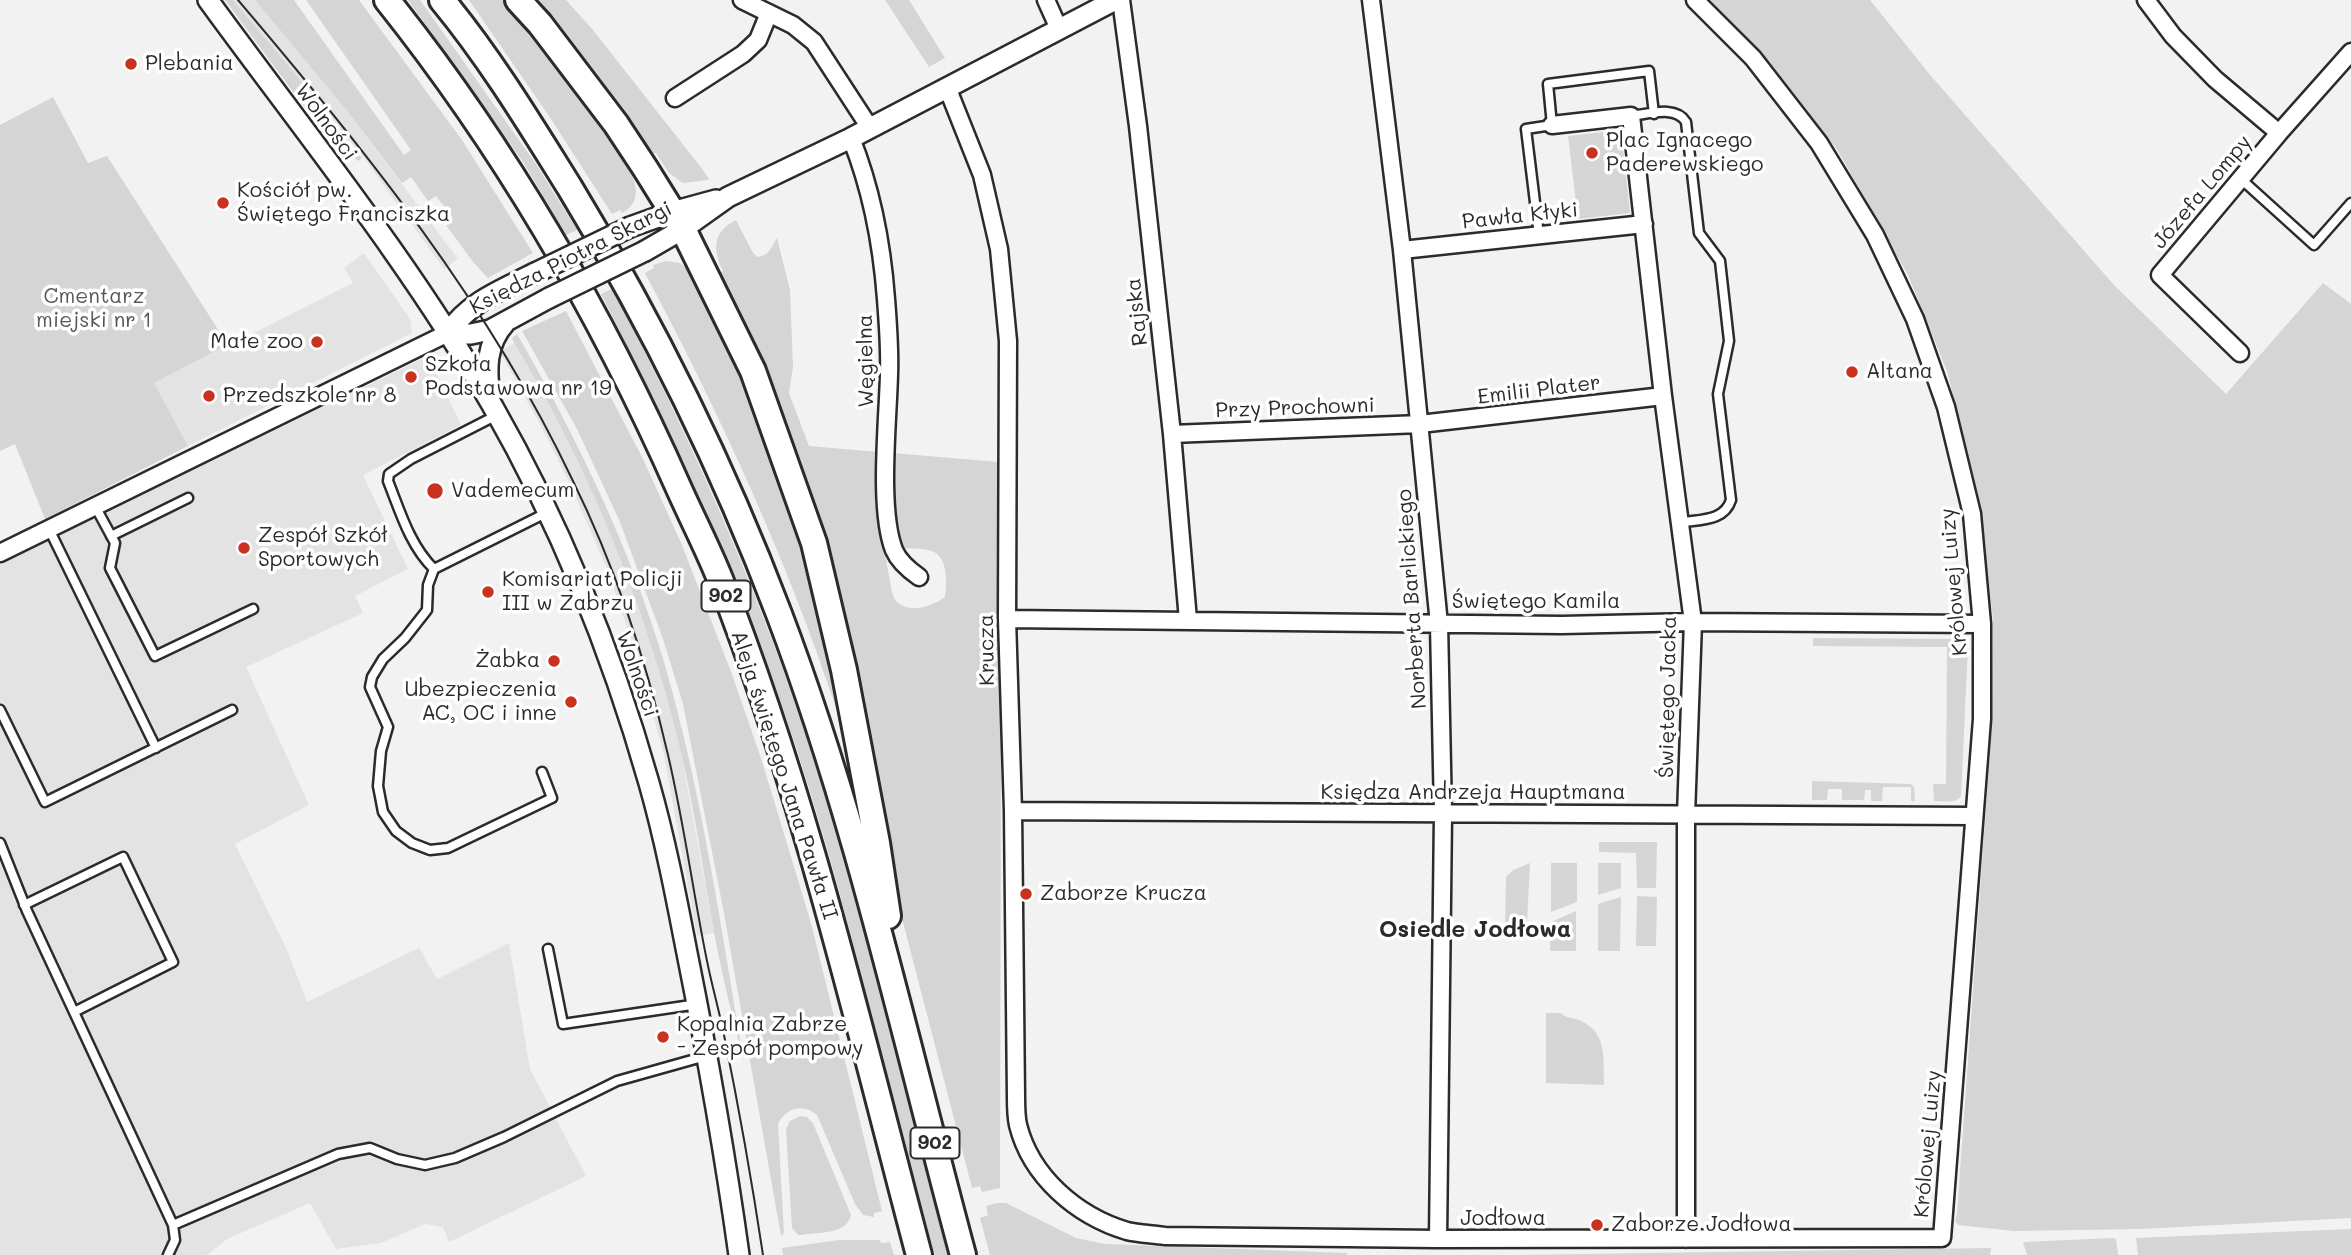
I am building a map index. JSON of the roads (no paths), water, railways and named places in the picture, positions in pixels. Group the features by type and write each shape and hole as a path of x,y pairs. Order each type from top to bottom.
{"main road":[{"name":"Aleja świętego Jana Pawła II","path":"387,0 420,41 469,112 569,269 611,345 664,453 719,578 783,757 823,890 919,1255"},
{"name":"Aleja świętego Jana Pawła II","path":"442,0 545,148 606,247 644,317 723,480 779,612 852,838 906,1030 963,1255"},
{"path":"518,0 540,24 616,124 677,220 753,371 814,543 844,670 874,830 906,1030"}],"street":[{"name":"Wolności","path":"208,0 422,293 448,333 524,465 579,584 631,723 669,860 698,1004 738,1255"},
{"path":"742,0 793,25 814,42 870,128"},
{"path":"1046,0 1059,29"},
{"name":"Księdza Piotra Skargi","path":"448,333 459,317 474,305 535,274 630,227 677,220 728,197 851,138 1115,0"},
{"name":"Rajska","path":"1121,0 1138,126 1172,434 1188,620"},
{"name":"Norberta Barlickiego","path":"1371,0 1402,250 1439,624 1443,814 1438,1239"},
{"name":"Królowej Luizy","path":"1695,0 1753,58 1819,143 1875,235 1915,319 1946,407 1972,514 1982,624 1982,719 1942,1238"},
{"path":"2146,0 2173,36 2215,79 2279,133"},
{"path":"675,98 743,54 758,40 769,13"},
{"name":"Józefa Lompy","path":"2240,353 2160,275 2351,52"},
{"name":"Krucza","path":"947,87 982,175 999,249 1008,341 1007,619 1018,1124 1038,1169 1071,1203"},
{"path":"1552,125 1632,116"},
{"name":"Świętego Jacka","path":"1632,116 1663,396 1693,622 1686,815 1686,1239"},
{"name":"Węgielna","path":"851,138 860,159 874,215 886,296 889,370 886,494 889,529 894,551 905,566 919,577"},
{"name":"Księdza Piotra Skargi","path":"448,333 471,334 490,330 645,251 677,220"},
{"name":"Pawła Kłyki","path":"1402,250 1644,224"},
{"path":"422,293 437,302 454,306 474,305"},
{"path":"494,409 487,377 488,352 494,336 508,320"},
{"path":"0,553 448,333"},
{"name":"Emilii Plater","path":"1420,424 1663,396"},
{"name":"Przy Prochowni","path":"1172,434 1420,424"},
{"name":"Świętego Kamila","path":"1007,619 1562,625 1693,622 1982,624"},
{"name":"Księdza Andrzeja Hauptmana","path":"1013,811 1975,816"},
{"name":"Jodłowa","path":"1071,1203 1099,1221 1130,1231 1165,1236 1438,1239 1942,1238"}],"lane":[{"path":"1539,235 1526,129 1552,125 1548,84 1649,71 1654,114"},
{"path":"1632,116 1675,111 1686,122 1699,233 1720,261 1729,341 1718,394 1731,500 1728,509 1721,515 1679,523"},
{"path":"2240,179 2314,245 2351,203"},
{"path":"434,569 421,556 411,537 388,481 389,474 494,409"},
{"path":"111,536 188,498"},
{"path":"95,506 115,543 110,568 155,656 253,609"},
{"path":"542,772 552,798 448,848 430,850 412,843 396,831 383,812 378,786 381,751 388,726 370,687 372,677 383,659 427,610 428,585 434,569 546,513"},
{"path":"49,529 156,748"},
{"path":"0,710 45,802 232,710"},
{"path":"0,843 24,905 173,1225 175,1240 168,1255"},
{"path":"24,905 123,857 173,962 74,1012"},
{"path":"548,949 563,1024 698,1004"},
{"path":"173,1225 338,1154 370,1148 397,1159 425,1165 455,1158 617,1081 706,1056"}],"tram line":[{"path":"238,0 332,112 463,289 539,414 602,545 628,614 668,755 707,961 735,1090 763,1255"}],"place":[{"name":"Plebania","path":"131,64"},
{"name":"Plac Ignacego Paderewskiego","path":"1592,153"},
{"name":"Kościół pw. Świętego Franciszka","path":"223,203"},
{"name":"Małe zoo","path":"317,342"},
{"name":"Altana","path":"1852,372"},
{"name":"Szkoła Podstawowa nr 19","path":"411,377"},
{"name":"Przedszkole nr 8","path":"209,396"},
{"name":"Vademecum","path":"435,491"},
{"name":"Zespół Szkół Sportowych","path":"244,548"},
{"name":"Komisariat Policji III w Zabrzu","path":"488,592"},
{"name":"Żabka","path":"554,661"},
{"name":"Ubezpieczenia AC, OC i inne","path":"571,702"},
{"name":"Zaborze Krucza","path":"1026,894"},
{"name":"Kopalnia Zabrze - Zespół pompowy","path":"663,1037"},
{"name":"Zaborze Jodłowa","path":"1597,1225"}],"district":[{"name":"Osiedle Jodłowa","path":"1475,930"}],"park label":[{"name":"Cmentarz miejski nr 1","path":"94,309"}]}
